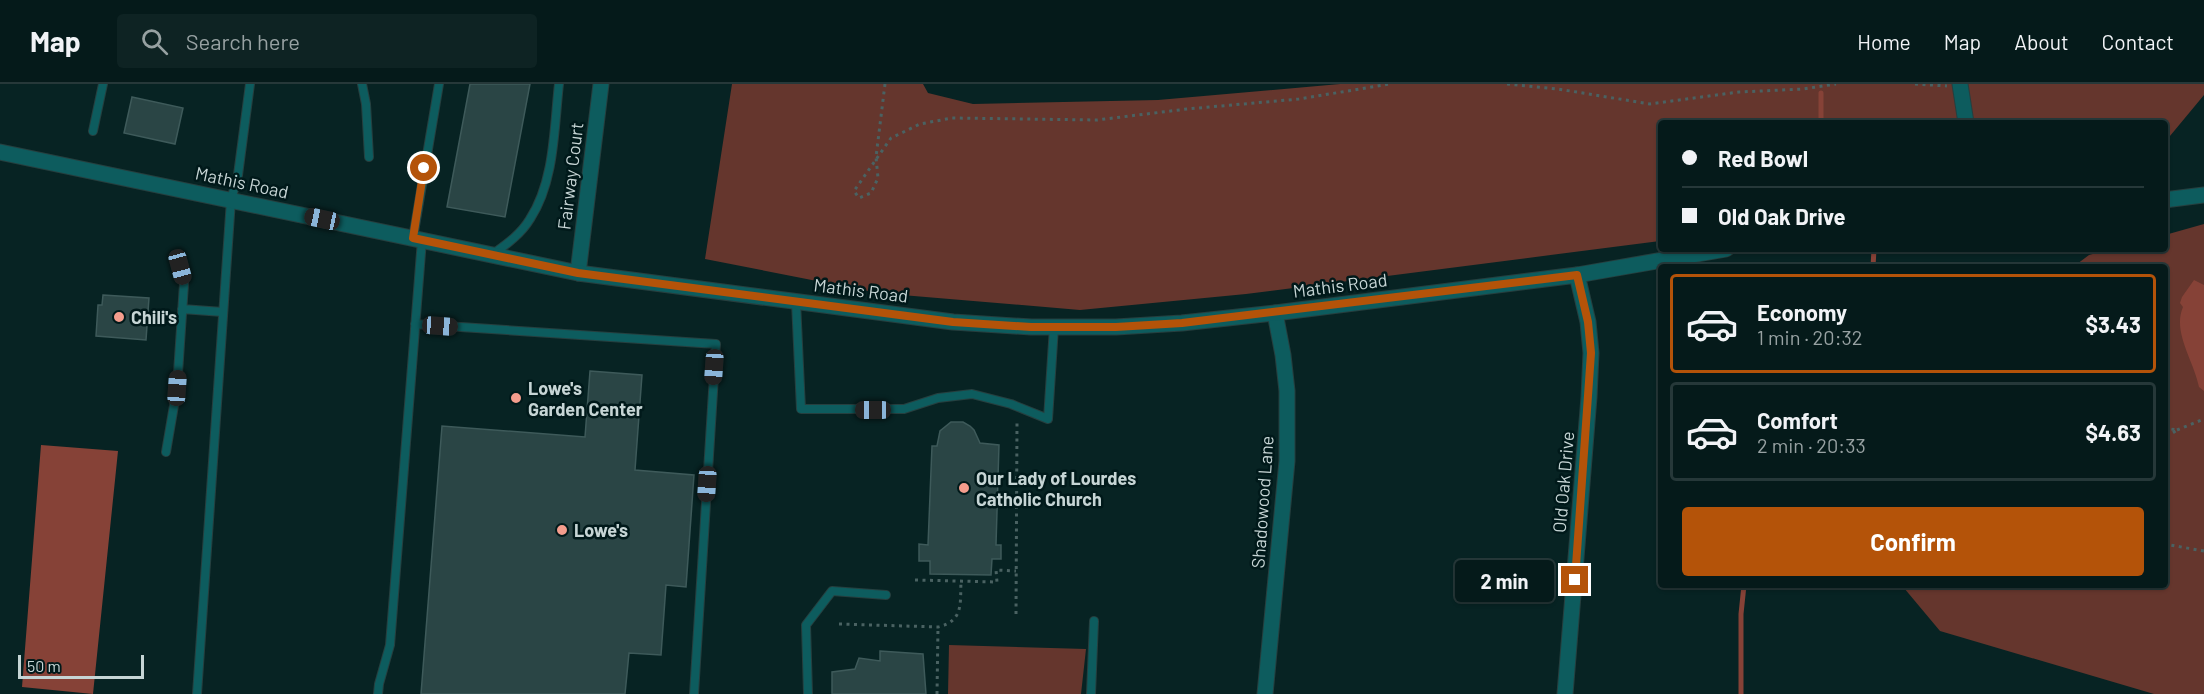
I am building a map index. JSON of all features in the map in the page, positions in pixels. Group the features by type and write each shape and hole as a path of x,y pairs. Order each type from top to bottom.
{"street":[{"name":"Fairway Court","path":"578,273 601,84"},
{"path":"1960,85 1966,120"},
{"name":"Mathis Road","path":"0,152 578,273 953,322 1054,327 1116,327 1182,323 1577,275 1709,252"},
{"path":"2168,200 2204,195"},
{"name":"Old Oak Drive","path":"1565,694 1590,397 1591,353 1588,322 1577,275"},
{"name":"Shadowood Lane","path":"1265,694 1287,461 1287,391 1275,313"}],"lane":[{"path":"93,131 103,84"},
{"path":"197,694 231,200 238,174 250,84"},
{"path":"362,84 366,104 369,157"},
{"path":"378,694 390,645 415,324 418,239 439,84"},
{"path":"492,255 513,239 540,200 550,164 559,84"},
{"path":"166,452 177,388 184,284 180,267"},
{"path":"796,302 801,409 904,410 938,398 972,394 1011,404 1048,418 1054,327"},
{"path":"182,309 223,312"},
{"path":"415,324 716,344 694,694"},
{"path":"808,694 806,625 832,591 886,595"},
{"path":"1091,694 1094,621"}],"path":[{"path":"885,84 876,157 878,178 871,193 859,198 854,191 876,157 891,138 920,124 952,118 1097,120 1299,99 1390,84"},
{"path":"1507,84 1558,89 1650,104 1739,92 1836,84"},
{"path":"1915,84 1960,85"},
{"path":"1016,614 1017,422 1035,421 1037,414"},
{"path":"2168,436 2204,419"},
{"path":"2168,429 2177,430"},
{"path":"2168,545 2204,551"},
{"path":"915,580 997,582 996,570 1016,571"},
{"path":"839,624 938,627 948,624 960,609 961,581"},
{"path":"937,694 938,627"}],"shaded area":[{"path":"732,84 923,84 928,93 973,104 1158,100 1340,84 2204,84 2204,95 2168,138 2168,120 1658,120 1658,241 1246,294 1080,310 878,293 705,259"},
{"path":"2204,224 2204,694 2154,694 1940,631 1904,588 2168,588 2168,264 2077,264 2089,255 2100,252 2168,252 2168,234"},
{"path":"2194,280 2204,285 2204,391 2199,387 2180,326 2183,307 2180,303"},
{"path":"41,445 118,451 93,694 22,687"},
{"path":"949,645 1086,649 1081,694 948,694"}],"building":[{"path":"470,84 530,84 505,217 447,207"},
{"path":"132,97 183,108 175,144 124,133"},
{"path":"103,295 149,298 146,340 96,336 98,305 102,305"},
{"name":"Lowe's","path":"590,371 642,375 635,470 694,475 686,587 666,585 661,655 629,653 625,694 421,694 442,426 585,437"},
{"name":"Our Lady of Lourdes Catholic Church","path":"951,422 963,422 970,426 980,443 999,445 996,545 1001,545 1001,559 992,559 991,575 930,574 930,561 919,561 919,544 928,545 932,446 937,446 940,431"},
{"path":"880,651 923,654 926,694 832,694 832,672 855,669 859,658 880,661"}],"waterway":[{"path":"1821,93 1821,120"},
{"path":"1873,264 1874,252"},
{"path":"1741,694 1741,614 1744,588"}],"place":[{"name":"Chili's","path":"119,317"},
{"name":"Lowe's Garden Center","path":"516,398"},
{"name":"Our Lady of Lourdes Catholic Church","path":"964,488"},
{"name":"Lowe's","path":"562,530"}],"route":[{"path":"424,168 413,238 578,273 953,322 1031,327 1116,327 1182,323 1577,275 1588,322 1591,353 1590,397 1575,580"}]}
